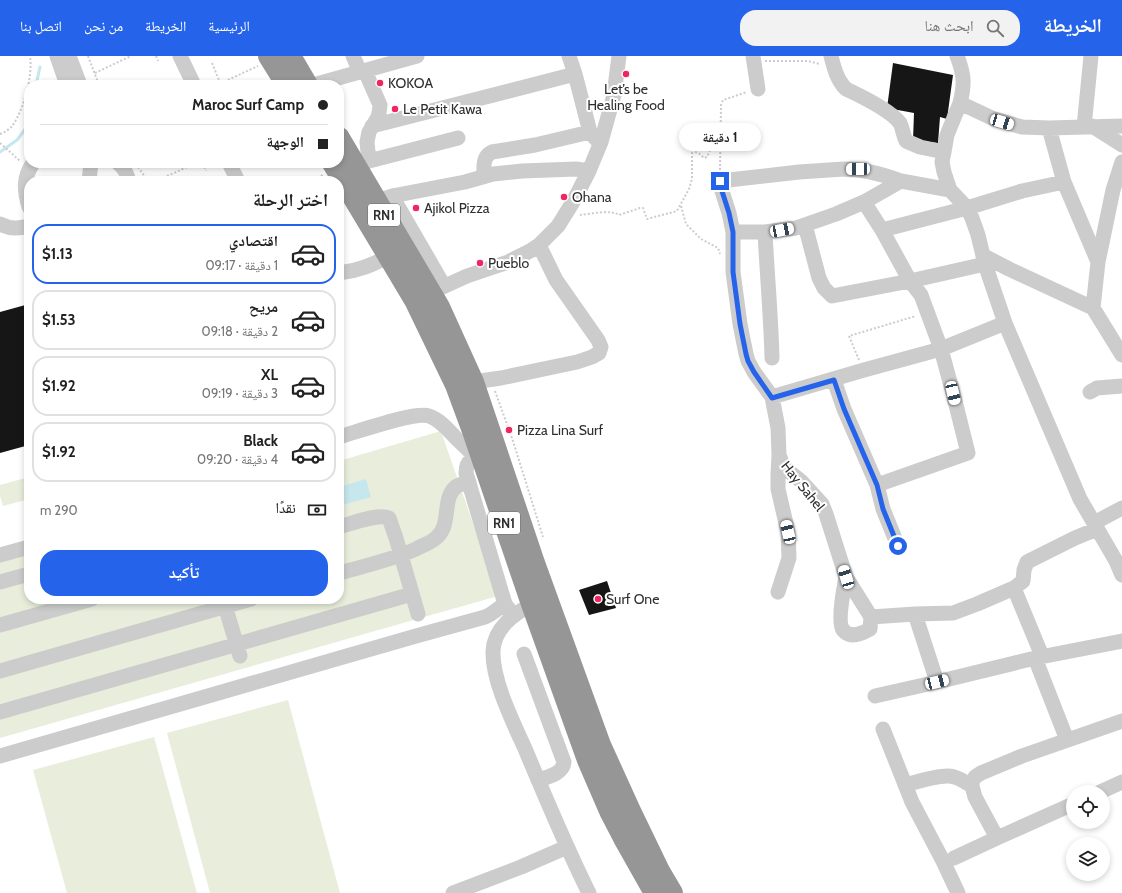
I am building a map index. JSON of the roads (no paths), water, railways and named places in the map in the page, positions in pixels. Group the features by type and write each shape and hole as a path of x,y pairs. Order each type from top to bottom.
{"highway":[{"path":"277,57 285,80"},
{"path":"277,57 302,80"},
{"name":"RN1","path":"344,144 362,164 384,198 430,293 439,307 472,382 484,454 517,608 611,813 655,893"},
{"name":"RN1","path":"344,181 389,256 430,293 456,386 473,431 534,563 600,745 659,871 672,893"}],"street":[{"path":"57,56 65,80"},
{"path":"69,56 78,80"},
{"path":"180,56 192,80"},
{"path":"353,56 380,105 379,113 369,132 362,164 458,138"},
{"path":"332,80 416,56"},
{"path":"569,56 596,137"},
{"path":"430,293 467,276 508,262 540,245 550,235 565,216 589,171 596,137 614,95 619,56"},
{"path":"957,56 964,79 963,90 960,103 947,135 942,162 950,190 967,208 978,235 984,260 1005,323 1080,499 1122,575"},
{"path":"1088,126 1091,56"},
{"path":"753,58 758,89"},
{"path":"832,62 838,80 846,89 879,106 896,119 900,124 906,141 920,147 944,152"},
{"path":"372,126 575,74"},
{"path":"960,103 978,112 1010,124 1022,126 1048,128 1122,126"},
{"path":"1088,126 1122,145"},
{"path":"1048,128 1064,182 1098,262"},
{"path":"484,176 485,158 492,152 596,137"},
{"path":"1093,308 1098,262 1113,190 1122,162"},
{"path":"384,198 458,183 493,174 576,168 589,171"},
{"path":"950,190 858,169 799,172 720,181 733,232 733,272 740,324 748,361 772,398 864,370 941,349 1005,323"},
{"path":"733,232 765,232 805,225 864,202 901,180"},
{"path":"882,230 967,208 1022,191 1064,182"},
{"path":"864,202 882,230 910,281 921,295 941,349 968,453 877,485"},
{"path":"0,224 14,229 24,227"},
{"path":"805,225 819,278 824,288 832,296 910,281 984,260 1009,269 1093,308 1116,336 1122,356"},
{"path":"765,232 772,358"},
{"path":"472,382 501,378 577,362 599,353 601,348 598,340 556,280 540,245"},
{"path":"344,273 367,267 389,256"},
{"path":"834,380 844,409 877,485 883,509 898,546"},
{"path":"1090,392 1097,388 1122,386"},
{"name":"Hay Sahel","path":"772,398 778,428 779,455 783,465 822,504 846,577 871,617"},
{"path":"344,436 410,416 424,415 438,420 466,447 484,454"},
{"path":"484,454 468,463 466,473 517,608"},
{"path":"778,592 790,558 788,532 778,489 779,455"},
{"path":"344,572 401,556 439,536 446,520 449,498 457,486 469,482"},
{"path":"846,577 842,594 842,626 843,630 852,635 870,629 871,617 953,613 1014,588 1024,581 1024,570 1027,562 1075,538 1122,508"},
{"path":"344,526 382,516 389,518 418,614"},
{"path":"0,555 24,548"},
{"path":"0,582 24,575"},
{"path":"1014,588 1067,740"},
{"path":"0,712 238,650 412,594"},
{"path":"0,625 74,604"},
{"path":"0,671 221,604"},
{"path":"224,604 238,650"},
{"path":"0,756 485,617 494,613 500,607 517,608"},
{"path":"517,608 497,636 493,650 494,664 502,695 567,847 589,893"},
{"path":"915,614 937,682"},
{"path":"875,696 1039,657 1122,641"},
{"path":"524,654 564,762 564,766 559,772 538,780"},
{"path":"997,838 975,797 972,782 975,777 981,773 1022,756 1122,721"},
{"path":"883,729 912,802 958,893"},
{"path":"905,785 933,778 949,776 972,786"},
{"path":"1110,787 1122,782"},
{"path":"954,858 1066,807"},
{"path":"453,893 521,867 567,847"}],"water":[{"path":"366,479 371,497 344,505 344,486"}],"waterway":[{"path":"37,80 40,67"},
{"path":"0,152 17,140 24,131"}],"place":[{"name":"Let’s be Healing Food","path":"626,74"},
{"name":"KOKOA","path":"380,83"},
{"name":"Le Petit Kawa","path":"395,109"},
{"name":"Ohana","path":"564,197"},
{"name":"Ajikol Pizza","path":"416,208"},
{"name":"Pueblo","path":"480,263"},
{"name":"Pizza Lina Surf","path":"509,430"},
{"name":"Surf One","path":"598,599"}]}
